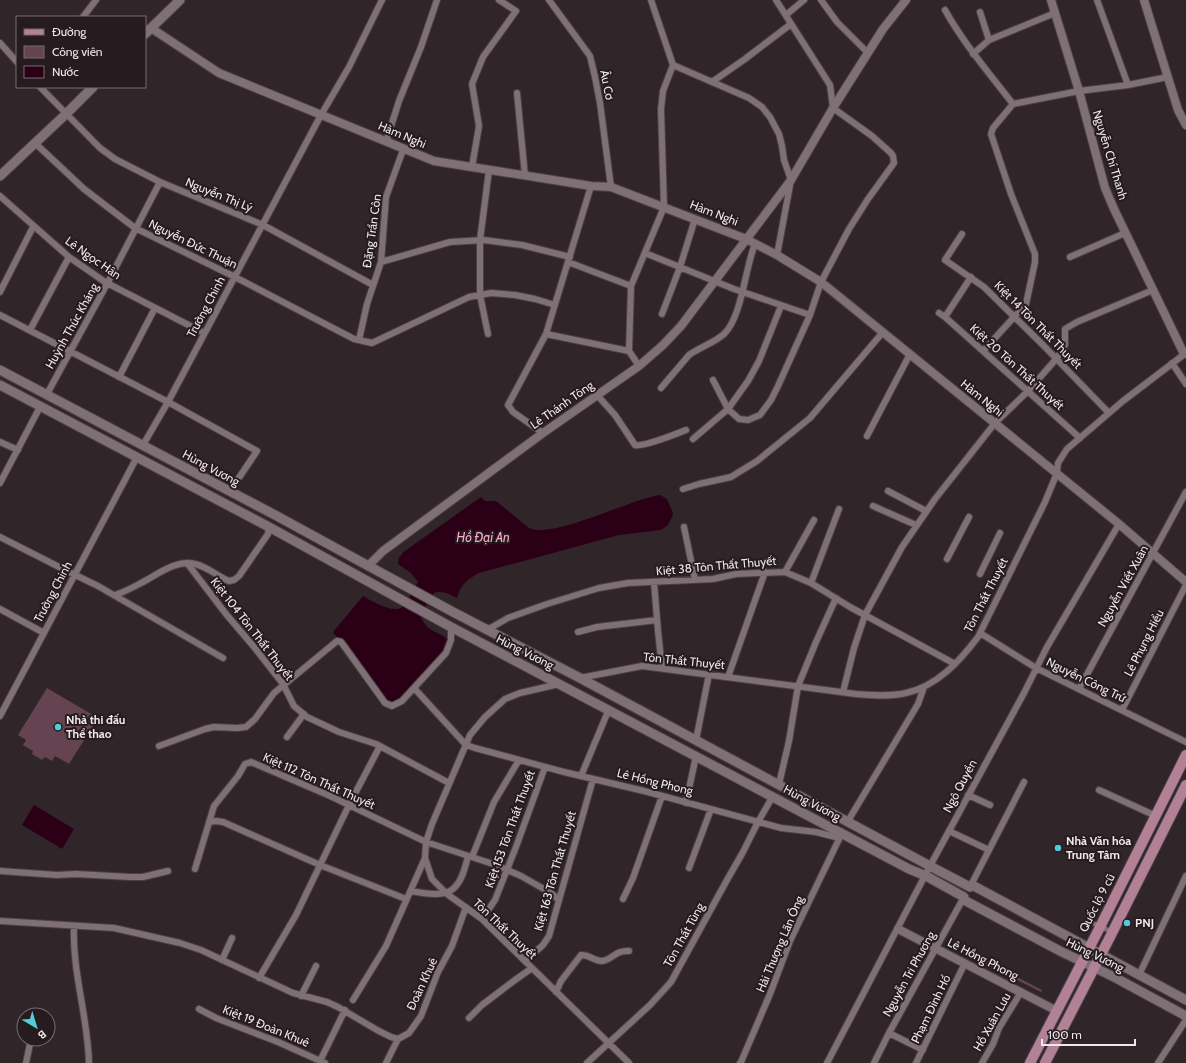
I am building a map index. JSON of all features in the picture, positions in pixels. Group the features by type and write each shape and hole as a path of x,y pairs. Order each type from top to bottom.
{"main road":[{"path":"148,31 180,0"},
{"path":"0,176 92,88"},
{"name":"Hùng Vương","path":"0,370 144,445 410,589 779,784 930,866 1090,947 1186,1000"},
{"path":"0,385 269,527 362,578 368,566"},
{"path":"40,406 47,394"},
{"path":"137,457 144,445"},
{"path":"223,503 230,491"},
{"path":"269,527 275,515"},
{"name":"Hùng Vương","path":"362,578 451,627 560,683 772,796 841,836 926,876 1082,962 1186,1016"},
{"path":"560,683 580,678"},
{"path":"693,754 696,740"},
{"name":"Quốc lộ 9 cũ","path":"1030,1063 1090,947 1098,925 1156,816 1186,755"},
{"path":"1045,1063 1094,968 1114,933 1186,788 1172,782"},
{"path":"772,796 779,784"},
{"path":"1156,816 1168,822"},
{"path":"841,836 848,821"},
{"path":"964,898 971,886"},
{"path":"1057,1010 1069,1017"}],"street":[{"path":"85,16 96,0"},
{"name":"Trường Chinh","path":"144,445 348,67 382,0"},
{"path":"386,142 399,101 421,47 437,0"},
{"path":"472,167 479,126 472,84 483,57 516,11 499,0"},
{"name":"Âu Cơ","path":"549,0 590,56 600,103 611,187"},
{"path":"639,366 629,351 632,286 664,207 661,109 663,91 673,65 651,0"},
{"path":"713,380 728,409 736,417 742,420 752,420 760,415 771,400 778,386 810,315 820,282 849,229 868,199 894,163 891,153 872,136 833,108 830,85 776,0"},
{"path":"786,15 804,0"},
{"path":"820,0 837,22 868,53"},
{"name":"Lê Thánh Tông","path":"368,566 383,551 543,433 639,366 663,345 681,326 790,180 883,29 906,0"},
{"name":"Nguyễn Chí Thanh","path":"1051,0 1079,91 1105,188 1125,233 1185,354"},
{"path":"1097,0 1128,85"},
{"path":"1144,0 1178,110 1186,125"},
{"path":"945,10 956,30 973,54 1013,104"},
{"path":"980,12 989,40"},
{"path":"973,54 989,40 1055,13"},
{"path":"712,82 791,24"},
{"name":"Hàm Nghi","path":"148,31 219,73 403,150 434,161 591,186 611,187 746,239 777,255 820,282 883,332 1119,524 1186,584"},
{"path":"0,43 16,61"},
{"path":"673,65 749,98 767,112 779,134 790,180 777,255"},
{"path":"983,351 1026,304 1035,262 1035,254 1011,194 991,134 993,128 1013,104 1079,91 1128,85 1168,77"},
{"name":"Nguyễn Thị Lý","path":"41,88 100,148 115,159 160,182 263,225 373,285"},
{"path":"518,93 525,176"},
{"name":"Nguyễn Đức Thuận","path":"35,143 84,189 135,228 235,277 354,339 359,340"},
{"name":"Đặng Trần Côn","path":"359,340 367,304 380,262 386,198 403,150"},
{"path":"488,334 480,295 480,240 489,170"},
{"name":"Huỳnh Thúc Kháng","path":"47,394 107,284 160,182"},
{"path":"543,433 513,412 508,405 546,334 591,186"},
{"name":"Lê Ngọc Hân","path":"0,196 33,227 69,257 107,284 204,333"},
{"path":"662,314 680,267 694,219"},
{"path":"0,292 33,227"},
{"path":"1070,257 1125,233"},
{"name":"Kiệt 14 Tôn Thất Thuyết","path":"962,234 945,260 984,287 1057,358 1109,413"},
{"path":"380,262 450,242 480,240 522,244 569,259 632,286"},
{"path":"660,388 689,355 725,334 734,319 755,244"},
{"path":"645,253 742,292 810,315"},
{"path":"30,330 69,257"},
{"path":"945,317 971,277"},
{"path":"843,692 854,648 865,615 902,546 926,511 995,423 1028,391 1057,358 1065,345 1065,329 1077,322 1153,290"},
{"path":"359,340 372,343 469,297 491,293 536,298 555,305"},
{"path":"693,439 728,409 748,381 759,361 781,306"},
{"path":"119,377 155,308"},
{"name":"Kiệt 20 Tôn Thất Thuyết","path":"939,313 1080,438"},
{"path":"0,315 168,402 257,451 230,491"},
{"path":"683,489 731,477 757,461 810,418 883,332"},
{"path":"546,334 629,351"},
{"path":"867,436 910,354"},
{"name":"Tôn Thất Thuyết","path":"580,678 642,666 843,692 880,695 906,694 924,687 941,677 963,657 980,633 1045,502 1057,473 1058,462 1067,449 1109,413 1185,354"},
{"path":"1172,363 1186,384"},
{"path":"597,395 615,415 635,445 639,446 686,430"},
{"path":"0,483 40,406"},
{"path":"0,442 18,450"},
{"name":"Trường Chinh","path":"0,716 137,457"},
{"path":"888,491 926,511"},
{"name":"Nguyễn Viết Xuân","path":"1079,689 1186,492"},
{"path":"873,506 916,525"},
{"path":"811,584 839,509"},
{"path":"947,559 969,517"},
{"path":"785,572 814,520"},
{"name":"Ngô Quyền","path":"827,1063 1047,647 1119,524"},
{"path":"115,595 136,586 163,570 187,563 196,564 229,581 234,580 268,534 269,527"},
{"path":"684,527 695,580"},
{"path":"980,574 1000,533"},
{"path":"0,537 115,595 223,658"},
{"name":"Kiệt 104 Tôn Thất Thuyết","path":"187,563 283,684 294,706 304,714 339,732 352,735 380,746 449,783"},
{"path":"728,677 765,572"},
{"name":"Kiệt 38 Tôn Thất Thuyết","path":"487,630 508,618 599,588 628,583 713,579 736,574 785,572 811,584 955,664"},
{"path":"654,582 662,668"},
{"name":"Lê Phụng Hiểu","path":"1122,710 1186,584"},
{"path":"779,784 789,741 798,686 836,598"},
{"path":"0,609 44,633"},
{"path":"578,632 597,627 657,620"},
{"path":"159,746 214,727 246,727 255,719 274,693 283,684 337,641 341,642 385,703 392,706 396,705 402,701 446,653 451,640 451,627"},
{"name":"Nguyễn Công Trứ","path":"980,633 1036,668 1186,742"},
{"path":"696,740 710,674"},
{"name":"Tôn Thất Thuyết","path":"560,683 520,693 504,699 485,717 470,736 449,783 426,842 425,858 432,879 446,894 482,918 608,1044 629,1063"},
{"path":"848,821 918,704 924,687"},
{"path":"414,688 466,744"},
{"path":"580,776 609,709"},
{"path":"287,737 304,714"},
{"name":"Lê Hồng Phong","path":"466,744 545,767 662,796 781,828 841,836"},
{"path":"259,978 296,915 349,805 380,746"},
{"path":"686,803 693,754"},
{"path":"411,891 446,894 458,884 494,802 519,760"},
{"name":"Kiệt 112 Tôn Thất Thuyết","path":"195,869 214,806 238,776 245,764 251,762 349,805 426,842 507,870 533,882 551,893 559,900"},
{"name":"Kiệt 153 Tôn Thất Thuyết","path":"482,918 495,900 545,767"},
{"name":"Kiệt 163 Tôn Thất Thuyết","path":"525,961 543,945 548,936 593,779"},
{"path":"971,886 1024,782"},
{"path":"1099,790 1156,816"},
{"path":"968,795 990,805"},
{"path":"623,899 633,878 662,796"},
{"name":"Tôn Thất Tùng","path":"587,1063 650,1005 671,982 744,852 772,796"},
{"path":"689,868 710,809"},
{"path":"209,822 222,822 320,865 406,899"},
{"path":"949,831 989,850"},
{"name":"Hải Thượng Lãn Ông","path":"740,1063 770,994 790,941 841,836"},
{"path":"353,1000 386,946 425,858"},
{"path":"0,871 57,875 76,874 137,877 168,871"},
{"path":"1140,975 1186,876"},
{"name":"Nguyễn Tri Phương","path":"874,1063 964,898"},
{"name":"Đoàn Khuê","path":"386,1063 398,1039 409,1033 420,1016 438,972 452,946 466,907"},
{"path":"0,921 114,928 180,943 201,950 301,996 327,1002 345,1010 377,1030 398,1039"},
{"path":"1098,925 1114,933"},
{"path":"74,926 75,954 87,1034 89,1063"},
{"name":"Lê Hồng Phong","path":"898,929 1057,1010"},
{"path":"222,960 232,938"},
{"path":"556,992 561,981 581,954 602,961 621,951 629,951"},
{"name":"Phạm Đình Hổ","path":"916,1063 964,963"},
{"path":"301,996 316,966"},
{"path":"469,1018 482,1005 532,968"},
{"name":"Hồ Xuân Lưu","path":"982,1063 993,1044 999,1028 1021,992"},
{"name":"Kiệt 19 Đoàn Khuê","path":"199,1009 216,1018 278,1042 322,1062"},
{"path":"322,1062 345,1010"},
{"path":"1158,1063 1186,1020"},
{"path":"889,1033 923,1050"},
{"path":"26,1063 29,1047"}],"green space":[{"name":"Nhà thi đấu Thể thao","path":"47,688 98,718 69,764 55,756 52,761 45,757 42,760 32,754 33,751 23,745 26,740 18,735"},
{"path":"966,946 1016,973 1017,977 1042,990 1041,992 959,951 962,947 964,948"}],"water":[{"name":"Hồ Đại An","path":"660,495 667,499 673,513 668,525 661,530 619,535 479,573 465,583 460,589 457,598 443,592 434,593 420,615 426,626 449,641 445,652 399,706 394,709 391,707 342,638 339,640 333,632 363,596 388,608 398,609 402,607 418,582 411,573 398,564 399,557 402,553 481,497 485,501 496,501 529,528 541,530 574,523 630,503"},
{"path":"34,805 74,829 62,849 22,825"}],"place":[{"name":"Nhà thi đấu Thể thao","path":"58,727"},
{"name":"Nhà Văn hóa Trung Tâm","path":"1058,848"},
{"name":"PNJ","path":"1127,923"}]}
